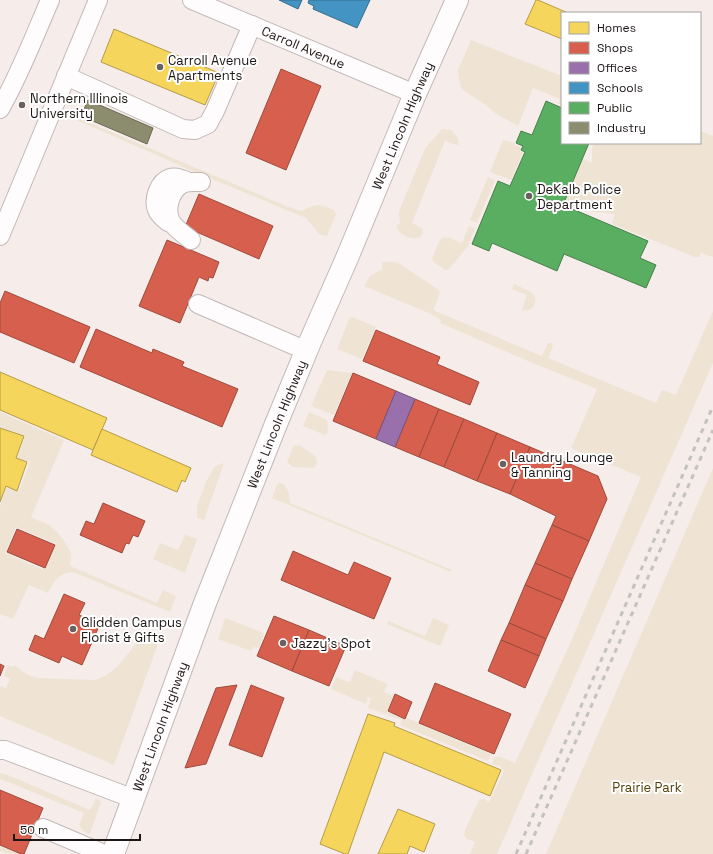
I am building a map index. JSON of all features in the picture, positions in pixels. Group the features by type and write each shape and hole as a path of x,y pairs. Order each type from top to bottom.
{"main road":[{"name":"West Lincoln Highway","path":"113,854 205,602 276,424 415,94 457,0"}],"street":[{"path":"0,109 23,64 50,0"},
{"path":"0,236 98,0"},
{"name":"Carroll Avenue","path":"192,0 216,5 252,25 415,94"},
{"path":"66,76 183,129 195,130 208,124 252,25"},
{"path":"191,240 163,219 157,211 156,195 159,188 170,178 179,178 195,182"},
{"path":"198,304 306,351"},
{"path":"0,750 5,750 134,799"},
{"path":"43,828 104,854"}],"green space":[{"path":"471,40 561,76 561,105 558,104 560,99 533,88 518,126 495,113 461,88 458,70"},
{"path":"76,117 286,206 301,211 320,205 334,210 336,214 327,236 319,234 306,218 183,167 74,119"},
{"path":"442,129 451,130 456,135 458,145 445,141 412,223 423,229 422,234 419,237 410,238 401,233 396,225 400,224 400,209 424,151"},
{"path":"701,131 713,136 713,257 701,253 699,257 695,257 612,224 615,214 579,210 564,204 583,159 592,163 592,148 594,144 701,144"},
{"path":"503,140 521,147 520,152 523,153 511,180 490,172"},
{"path":"488,177 495,180 477,223 470,220"},
{"path":"469,226 475,228 468,246 449,269 445,270 434,262 432,258 442,238 450,238 462,243"},
{"path":"382,262 393,262 400,264 439,290 440,293 433,310 542,356 548,343 551,343 553,346 548,358 656,403 662,390 676,395 713,311 713,363 497,854 470,854 475,842 467,839 464,835 465,830 479,800 484,799 489,802 504,771 500,766 492,764 494,757 500,757 515,763 569,646 641,477 571,448 597,389 440,323 441,320 431,314 364,286 370,276 382,269"},
{"path":"514,284 532,293 534,296 534,305 529,310 522,310 527,295 512,289"},
{"path":"350,317 376,327 362,359 337,349"},
{"path":"327,370 352,373 334,415 311,406"},
{"path":"0,412 64,440 31,517 49,525 61,536 71,554 70,566 157,603 163,590 176,596 170,612 73,572 60,576 55,581 48,593 29,585 13,619 0,614 0,506 6,487 19,491 30,462 17,458 25,436 0,427","holes":["16,527 56,544 44,570 5,553"]},
{"path":"309,412 327,420 327,434 325,435 303,426"},
{"path":"294,445 301,446 316,457 317,462 315,467 293,467 287,462"},
{"path":"224,463 204,520 197,518 197,506 207,480 215,466"},
{"name":"Prairie Park","path":"713,468 713,854 546,854"},
{"path":"279,483 283,484 286,488 290,503 452,570 451,572 272,498"},
{"path":"185,535 197,539 185,573 153,559 160,543 178,550"},
{"path":"225,618 264,633 259,648 254,647 251,651 218,639"},
{"path":"433,618 449,625 440,646 387,624 388,621 425,636"},
{"path":"143,635 154,637 159,641 114,765 0,716 0,686 6,688 10,679 4,676 7,665 13,667 15,665 26,674 37,678 95,680 103,677 116,667"},
{"path":"355,670 388,684 384,692 393,696 387,712 406,720 407,718 491,754 488,761 400,725 402,720 368,708 371,698 368,697 366,704 331,689 336,677 350,682"},
{"path":"0,773 90,810 96,798 101,802 90,833 89,834 82,830 80,825 84,813 0,779"},
{"path":"0,846 19,854 8,854 0,851"}],"building: Homes":[{"path":"536,0 566,12 561,12 561,39 525,24"},
{"name":"Carroll Avenue Apartments","path":"114,29 219,73 205,105 101,62"},
{"path":"0,372 107,418 93,450 0,410"},
{"path":"0,428 24,436 16,458 27,462 17,491 6,486 0,502"},
{"path":"102,429 191,468 185,482 182,480 177,492 91,455"},
{"path":"368,714 395,723 394,726 501,770 490,796 384,752 348,854 320,844"},
{"path":"398,809 435,824 424,852 410,846 407,854 378,854"}],"building: Shops":[{"path":"281,69 321,86 286,170 246,153"},
{"path":"199,194 273,226 259,259 185,227"},
{"path":"167,240 219,262 213,278 209,277 208,281 199,277 180,323 139,306"},
{"path":"5,291 90,327 74,363 0,332 0,303"},
{"path":"96,329 152,353 153,349 184,362 182,366 238,389 222,427 80,367"},
{"path":"376,330 440,357 437,364 479,382 470,405 363,361"},
{"path":"353,373 396,391 376,439 333,421"},
{"path":"415,399 439,409 419,457 395,447"},
{"path":"439,409 464,419 444,467 419,457"},
{"path":"464,419 497,433 477,481 444,467"},
{"name":"Laundry Lounge & Tanning","path":"497,433 530,447 510,494 477,481"},
{"path":"530,447 598,476 607,499 589,541 552,525 556,516 510,494"},
{"path":"103,503 145,521 138,537 133,535 129,544 126,543 122,553 80,535 86,521 94,524"},
{"path":"552,525 589,541 572,579 535,563"},
{"path":"17,529 55,545 45,568 7,552"},
{"path":"293,551 348,575 354,562 391,578 374,619 281,580"},
{"path":"535,563 572,579 563,601 525,585"},
{"path":"525,585 563,601 546,639 509,623"},
{"name":"Glidden Campus Florist & Gifts","path":"64,594 85,603 79,615 100,624 82,665 62,656 59,663 29,650 35,635 44,639"},
{"name":"Jazzy's Spot","path":"274,616 309,630 292,671 257,656"},
{"path":"509,623 546,639 539,656 501,640"},
{"path":"309,630 346,646 329,686 292,671"},
{"path":"501,640 539,656 525,688 488,671"},
{"path":"0,664 4,666 0,676"},
{"path":"435,683 511,714 494,754 419,723"},
{"path":"237,685 206,764 185,768 216,688"},
{"path":"251,685 284,698 262,757 229,745"},
{"path":"395,694 412,702 405,719 388,711"},
{"path":"0,790 43,808 24,854 0,845"}],"building: Offices":[{"path":"396,391 415,399 395,447 376,439"}],"building: Schools":[{"path":"279,0 302,0 298,9"},
{"path":"309,0 370,0 357,28 313,9 314,6 308,3"}],"building: Public":[{"name":"DeKalb Police Department","path":"546,101 561,108 561,144 589,144 563,205 648,241 640,258 656,265 646,288 564,254 557,271 492,243 489,251 472,244 498,181 510,186 525,152 521,150 523,146 516,143 521,131 532,135"}],"building: Industry":[{"path":"88,100 153,128 147,144 81,116"}],"railway":[{"path":"516,854 713,406"},
{"path":"526,854 713,430"}],"place":[{"name":"Carroll Avenue Apartments","path":"160,67"},
{"name":"Northern Illinois University","path":"22,105"},
{"name":"DeKalb Police Department","path":"529,196"},
{"name":"Laundry Lounge & Tanning","path":"503,464"},
{"name":"Glidden Campus Florist & Gifts","path":"73,629"},
{"name":"Jazzy's Spot","path":"283,643"}]}
